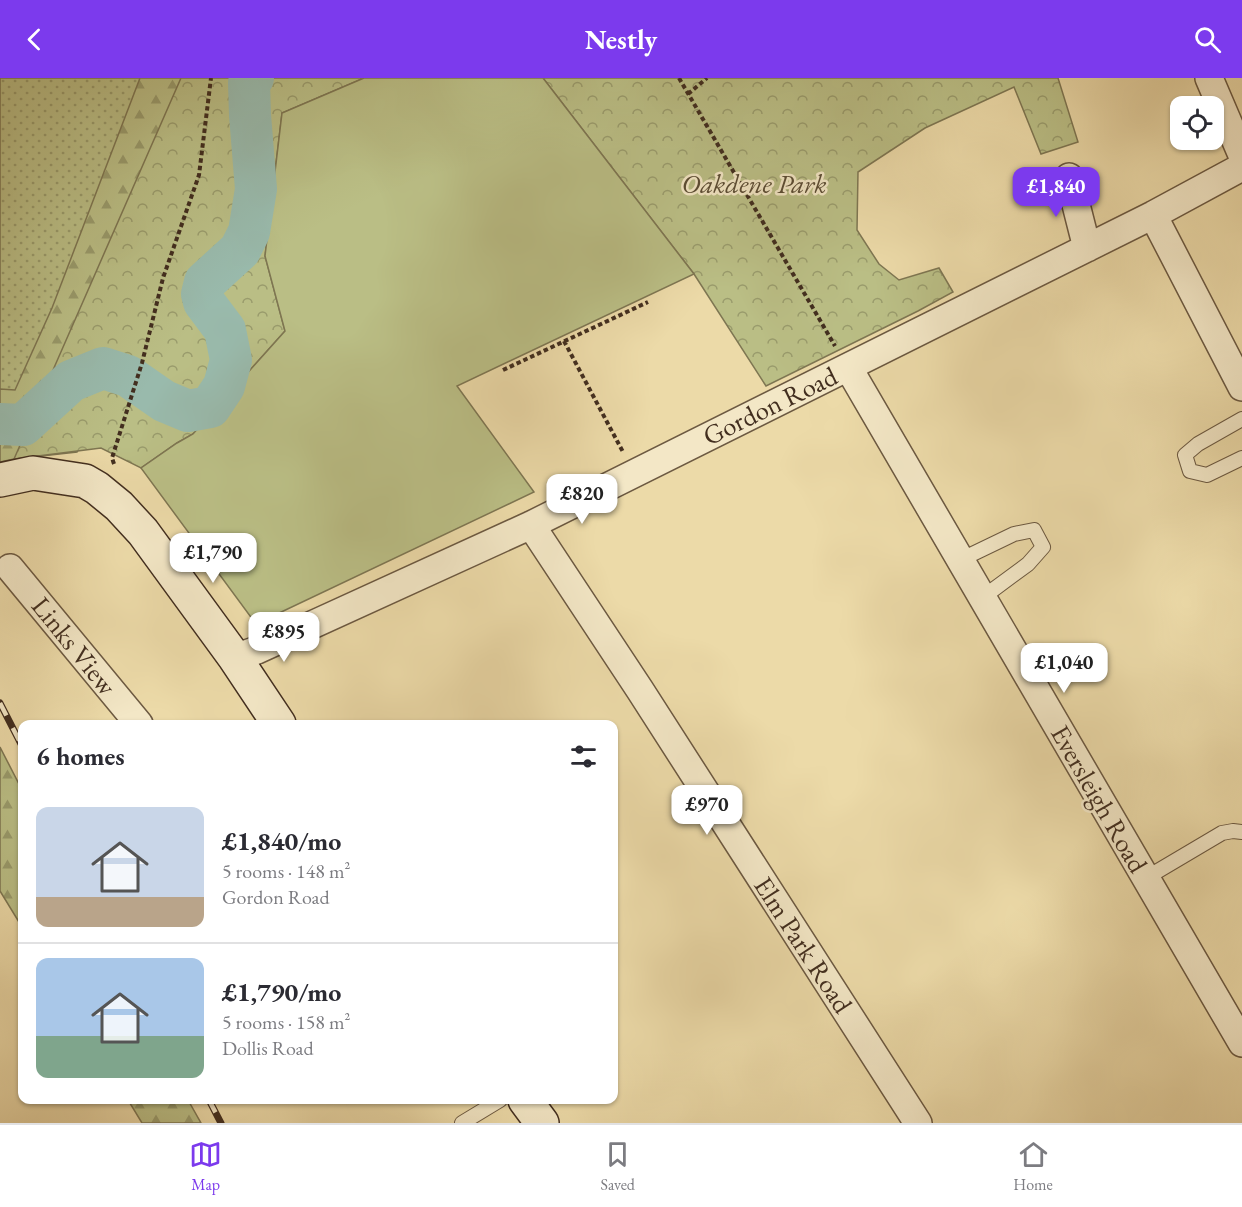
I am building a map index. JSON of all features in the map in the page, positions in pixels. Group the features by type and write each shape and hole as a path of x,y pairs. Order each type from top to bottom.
{"main road":[{"path":"0,480 33,473 85,482 97,488 119,506 143,532 235,658 276,720"},
{"path":"528,1104 542,1123"}],"street":[{"path":"1209,78 1242,155"},
{"name":"Gordon Road","path":"235,658 531,525 1153,215 1242,167"},
{"path":"1069,177 1087,248"},
{"path":"1153,215 1242,387"},
{"name":"Eversleigh Road","path":"848,367 1242,1043"},
{"name":"Elm Park Road","path":"531,525 640,690 918,1123"},
{"name":"Links View","path":"10,568 136,720"}],"lane":[{"path":"1242,419 1198,444 1185,455 1190,471 1207,475 1242,458"},
{"path":"960,560 1014,534 1034,530 1043,547 1028,564 982,598"},
{"path":"1146,878 1222,833 1242,832"},
{"path":"462,1123 493,1104"}],"path":[{"path":"114,465 111,458 142,363 163,278 199,175 211,78"},
{"path":"679,78 848,367"},
{"path":"688,94 707,78"},
{"path":"503,370 648,302"},
{"path":"564,341 634,474"}],"green space":[{"path":"0,78 181,78 14,459 0,462"},
{"path":"140,78 364,78 282,113 265,256 108,391 77,452 0,462 0,389 15,390 52,308"},
{"path":"181,78 364,78 282,113 265,256 285,331 193,434 141,468 101,448 14,459"},
{"path":"364,78 543,78 694,274 457,386 534,492 256,624 141,468 193,434 285,331 265,256 282,113"},
{"name":"Oakdene Park","path":"543,78 1058,78 1078,142 1041,154 1014,87 925,128 858,172 857,230 879,264 899,280 939,268 953,292 766,386 694,274"},
{"path":"0,747 18,782 18,920 0,891"},
{"path":"130,1104 190,1104 201,1123 142,1123"}],"waterway":[{"path":"0,424 23,425 71,381 103,368 128,376 164,401 188,411 210,407 224,386 231,360 225,330 204,302 202,294 205,282 240,250 249,232 256,189 249,83 253,78"}],"railway":[{"path":"0,703 18,738"},
{"path":"211,1104 221,1123"}]}
